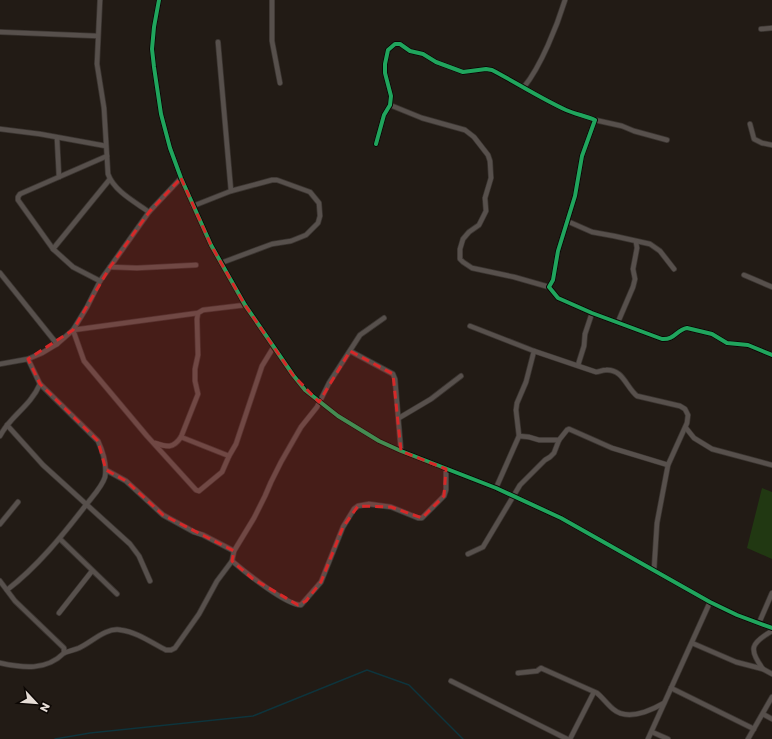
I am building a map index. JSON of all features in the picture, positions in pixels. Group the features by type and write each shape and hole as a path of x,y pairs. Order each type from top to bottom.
{"street":[{"path":"100,0 97,64 104,108 106,146 110,179 117,188 149,212"},
{"path":"159,0 152,48 161,114 170,148 181,178 221,263 245,305 305,390 319,402 363,432 401,451 496,488 561,518 710,602 772,630 757,642 754,649 754,657 763,669"},
{"path":"272,0 272,41 280,83"},
{"path":"524,87 536,72 565,0"},
{"path":"761,29 772,28"},
{"path":"0,32 98,36"},
{"path":"218,42 232,191"},
{"path":"376,144 384,115 390,105 391,96 385,73 385,64 388,50 395,44 400,44 410,50 423,54 436,62 463,72 486,69 492,70 568,111 667,140"},
{"path":"390,105 422,118 464,130 474,137 488,155 490,161 491,178 485,198 486,211 479,225 469,232 463,239 460,249 460,259 462,262 472,268 514,277 549,287 558,298 592,313 662,339 673,337 683,329 687,328 712,334 727,342 748,345 772,355"},
{"path":"549,287 553,280 558,251 575,196 582,156 595,120"},
{"path":"750,124 754,138 762,143 772,145"},
{"path":"0,130 40,134 106,146"},
{"path":"57,138 59,176"},
{"path":"100,281 73,267 53,249 18,200 18,197 20,194 59,176 107,156"},
{"path":"0,364 28,359 57,344 73,330 100,281 149,212 181,178"},
{"path":"53,249 110,179"},
{"path":"193,206 232,191 277,180 310,192 319,202 320,216 318,223 306,235 291,241 272,244 221,263"},
{"path":"567,221 592,232 650,244 660,251 674,269"},
{"path":"618,322 635,279 633,269 637,248 636,242"},
{"path":"110,267 137,268 196,265"},
{"path":"0,273 57,344"},
{"path":"744,275 772,287"},
{"path":"73,330 245,305"},
{"path":"153,442 168,446 173,446 177,443 181,437 198,394 195,381 195,369 198,350 198,313"},
{"path":"578,365 584,346 585,334 592,313"},
{"path":"0,663 15,666 37,667 52,662 64,653 79,648 98,636 120,629 138,635 158,646 171,650 175,648 199,614 217,581 232,562 234,551 254,518 270,482 301,427 317,407 329,383 360,335 384,318"},
{"path":"470,326 534,351 596,372 606,370 619,374 624,378 632,392 637,396 680,406 685,409 688,415 686,428 668,464 657,523 654,570"},
{"path":"73,330 84,361 147,436 196,490 199,491 222,472 238,439 262,366 274,348"},
{"path":"350,351 393,374 399,418 401,451"},
{"path":"496,488 519,436 517,404 526,382 534,351"},
{"path":"7,590 24,576 60,538 96,492 104,479 106,470 102,448 98,442 40,384 28,359"},
{"path":"399,418 431,399 461,376"},
{"path":"0,436 7,425 32,400 40,384"},
{"path":"7,425 43,465 130,544 139,556 150,581"},
{"path":"686,428 694,438 712,449 772,465"},
{"path":"468,554 483,547 513,496 528,477 554,453 564,432 569,429 612,448 668,464"},
{"path":"519,436 539,440 559,440"},
{"path":"181,437 229,456"},
{"path":"232,562 288,601 301,605 322,582 343,527 354,509 358,506 369,504 391,507 418,518 422,518 444,496 446,490 446,469"},
{"path":"106,470 126,481 163,515 234,551"},
{"path":"0,524 18,502"},
{"path":"60,538 116,594"},
{"path":"59,613 92,571"},
{"path":"0,581 15,601 64,648 64,653"},
{"path":"759,623 772,593"},
{"path":"648,739 710,602"},
{"path":"692,644 736,662 763,669 772,674"},
{"path":"518,674 537,671 544,668 594,692 603,698 612,709 623,714 642,713 654,709 664,703"},
{"path":"451,681 569,739 594,692"},
{"path":"671,688 754,728"},
{"path":"748,739 772,697"},
{"path":"763,714 772,719"},
{"path":"652,732 668,739"}],"highlighted area":[{"path":"181,178 211,245 245,305 293,375 319,402 350,351 393,374 401,451 446,469 444,496 422,518 391,507 358,506 343,527 321,582 306,601 298,605 253,579 232,561 234,551 163,515 126,481 106,470 98,441 40,384 28,359 73,330 110,267 149,212"}],"green space":[{"path":"762,488 772,492 772,559 747,548"}],"waterway":[{"path":"55,739 90,733 253,716 367,670 409,685 463,739"}],"cycle path":[{"path":"159,0 152,49 154,67 161,114 170,148 181,178 211,245 245,305 305,390 338,416 379,441 496,488 561,518 710,602 737,615 772,628"},
{"path":"376,144 384,115 390,105 391,96 385,73 385,64 388,50 395,44 400,44 410,51 423,54 436,62 463,72 486,69 492,70 556,105 595,120 582,156 575,196 558,251 553,280 549,287 558,298 592,313 662,339 670,338 687,328 712,334 727,343 748,345 772,355"}]}
